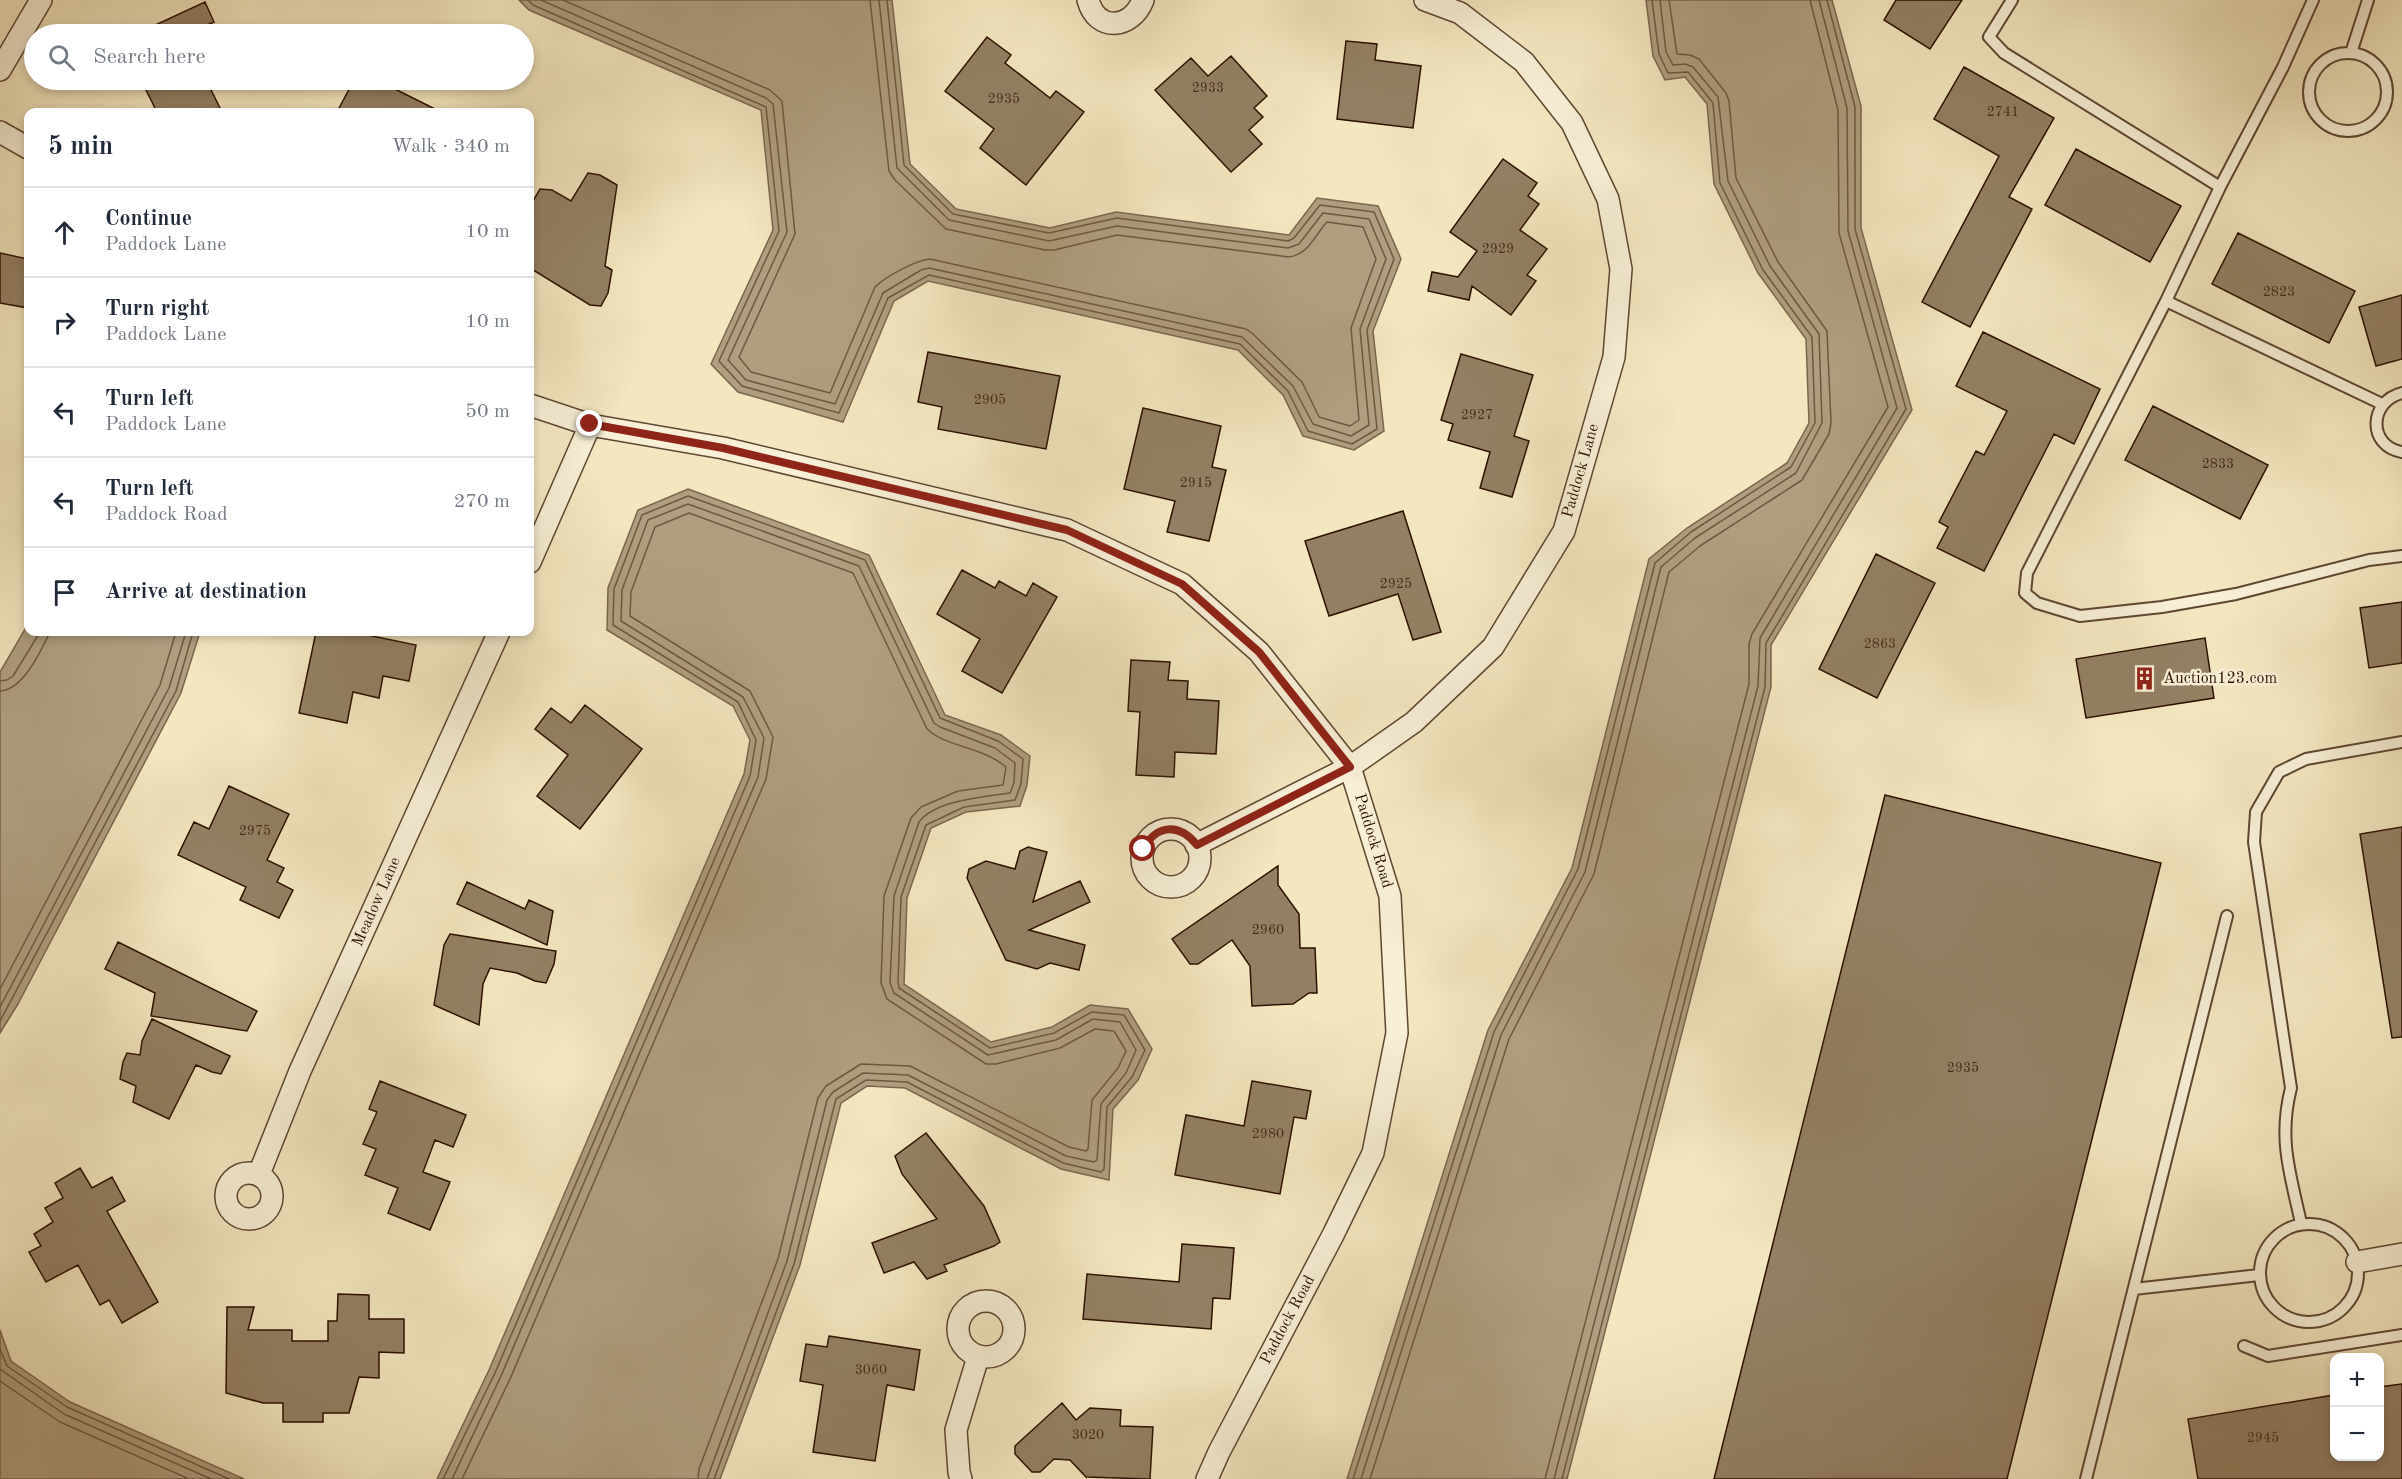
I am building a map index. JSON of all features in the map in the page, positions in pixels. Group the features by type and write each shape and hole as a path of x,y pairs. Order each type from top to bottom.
{"street":[{"path":"27,24 41,0"},
{"path":"1088,0 1093,12 1101,19 1111,23 1122,23 1132,18 1139,10 1143,0"},
{"name":"Paddock Lane","path":"1197,845 1350,767 1414,722 1492,647 1564,531 1614,357 1621,269 1608,199 1572,123 1524,62 1460,13 1425,0"},
{"path":"0,70 24,29"},
{"path":"0,132 24,146"},
{"name":"Paddock Road","path":"534,406 590,424 723,448 1067,530 1182,584 1259,652 1350,767 1390,896 1397,1033 1373,1153 1333,1235 1219,1452 1208,1479"},
{"path":"534,553 590,424"},
{"name":"Meadow Lane","path":"259,1174 300,1071 497,636"},
{"path":"2357,1262 2402,1254"},
{"path":"961,1479 958,1472 956,1430 978,1357"}],"lane":[{"path":"2012,0 1989,37 2004,53 2220,187"},
{"path":"2313,0 2283,68 2220,187 2166,301 2027,573 2025,592 2037,603 2080,616 2162,607 2236,594 2369,560 2402,556"},
{"path":"2351,53 2368,0"},
{"path":"2351,53 2376,64 2384,75 2387,88 2386,102 2378,117 2368,126 2355,131 2341,131 2327,125 2317,116 2310,104 2309,90 2316,70 2325,61 2338,55 2351,53"},
{"path":"2166,301 2382,405"},
{"path":"2402,393 2390,397 2382,405 2377,419 2377,429 2381,439 2388,447 2402,452"},
{"path":"2301,1223 2284,1144 2284,1113 2291,1088 2254,842 2256,812 2279,772 2306,759 2402,742"},
{"path":"2086,1479 2227,916"},
{"path":"2301,1223 2318,1224 2334,1230 2348,1241 2357,1262 2359,1275 2355,1292 2346,1306 2332,1317 2315,1322 2298,1321 2281,1314 2269,1303 2263,1292 2259,1275 2260,1258 2268,1243 2281,1231 2301,1223"},
{"path":"2134,1289 2259,1275"},
{"path":"2244,1347 2268,1356 2402,1335"}],"water":[{"path":"519,0 892,0 910,164 956,209 1050,228 1116,212 1289,235 1317,198 1378,206 1401,259 1373,331 1384,431 1354,450 1303,436 1283,395 1238,350 928,281 894,301 843,422 738,392 711,364 773,230 761,110 529,10"},
{"path":"1646,0 1832,0 1861,106 1861,228 1912,410 1771,645 1771,687 1567,1479 1347,1479 1488,1030 1572,868 1649,559 1687,528 1787,463 1809,423 1806,339 1758,273 1714,184 1707,104 1685,77 1665,80 1653,56"},
{"path":"688,489 869,555 945,715 1001,735 1030,756 1027,785 1020,806 966,812 931,828 907,898 904,984 991,1042 1052,1027 1090,1005 1128,1009 1152,1049 1138,1080 1113,1109 1109,1180 1061,1169 905,1088 867,1086 841,1103 800,1265 720,1479 437,1479 489,1370 744,774 750,740 733,706 607,630 608,588 638,510"},
{"path":"24,631 24,636 199,636 181,693 18,1004 0,1033 0,672"},
{"path":"0,1330 11,1361 70,1402 244,1479 0,1479"}],"building":[{"path":"1896,0 1962,0 1930,49 1884,20"},
{"path":"205,2 214,22 209,24 158,24"},
{"path":"987,37 1011,55 1005,63 1050,98 1056,91 1084,112 1026,185 980,148 994,129 945,91"},
{"path":"1346,41 1377,44 1375,60 1421,66 1413,128 1337,119"},
{"path":"1231,56 1267,96 1254,108 1263,117 1249,130 1262,144 1231,172 1155,90 1191,58 1208,76"},
{"path":"1964,67 2054,118 2009,197 2032,209 1970,327 1922,302 1999,156 1934,119"},
{"path":"146,90 211,90 220,108 155,108"},
{"path":"349,90 397,90 433,108 339,108"},
{"path":"2076,149 2181,206 2150,262 2045,205"},
{"path":"1503,159 1537,183 1528,196 1539,204 1520,230 1547,249 1527,275 1536,281 1511,315 1472,286 1469,300 1428,291 1432,272 1458,277 1477,251 1450,232"},
{"path":"588,173 600,175 617,185 605,266 612,270 608,293 601,306 590,305 534,270 534,199 540,189 552,190 571,201"},
{"path":"2238,233 2355,291 2329,343 2212,284"},
{"path":"0,253 24,258 24,307 0,303"},
{"path":"2402,295 2402,359 2376,366 2359,307"},
{"path":"1983,332 2100,389 2074,444 2054,434 1984,571 1937,548 1948,527 1939,522 1976,451 1984,455 2007,411 1956,386"},
{"path":"928,352 1060,376 1046,449 938,429 942,407 918,402"},
{"path":"1461,354 1533,375 1514,436 1529,441 1512,497 1480,488 1490,452 1448,440 1453,424 1441,420"},
{"path":"2153,406 2268,465 2240,519 2125,460"},
{"path":"1143,408 1221,426 1212,467 1226,470 1209,541 1167,532 1175,501 1124,489"},
{"path":"1403,511 1441,632 1413,640 1398,594 1329,616 1305,541"},
{"path":"1876,554 1935,583 1877,698 1819,669"},
{"path":"962,570 995,588 999,581 1026,596 1033,583 1057,597 1002,693 962,671 980,639 937,614"},
{"path":"2402,602 2402,663 2369,668 2360,608"},
{"path":"315,636 372,636 416,645 409,681 383,676 379,698 353,692 347,723 299,713"},
{"name":"Auction123.com","path":"2205,638 2214,698 2086,718 2076,659"},
{"path":"1131,660 1170,662 1168,680 1188,681 1187,699 1219,701 1216,754 1175,752 1174,777 1136,775 1140,712 1128,711"},
{"path":"585,705 642,749 580,829 537,796 568,755 535,729 551,708 571,723"},
{"path":"229,786 289,814 267,860 284,868 277,882 293,890 279,918 240,900 246,887 178,855 194,822 209,829"},
{"path":"1885,795 2161,863 2007,1479 1714,1479"},
{"path":"2402,827 2402,1037 2392,1038 2360,834"},
{"path":"1028,847 1047,852 1033,902 1080,881 1090,902 1029,930 1085,945 1079,970 1050,963 1037,969 1006,960 967,878 969,869 986,861 1015,869 1020,851"},
{"path":"1278,866 1278,885 1299,914 1300,948 1315,948 1317,993 1309,993 1293,1004 1252,1006 1250,966 1232,940 1198,964 1190,964 1172,939"},
{"path":"467,882 525,909 529,900 553,911 547,945 457,904"},
{"path":"450,934 556,951 554,964 546,983 517,973 490,968 483,984 479,1025 434,1005 444,945"},
{"path":"118,942 257,1011 247,1031 151,1016 155,993 105,969"},
{"path":"152,1019 230,1056 221,1074 196,1065 169,1119 133,1102 136,1086 120,1079 127,1053 140,1055 142,1041"},
{"path":"380,1081 466,1115 453,1147 435,1140 423,1172 450,1182 430,1230 388,1213 398,1188 365,1175 376,1149 363,1144 377,1112 369,1109"},
{"path":"1252,1081 1311,1091 1306,1119 1294,1117 1280,1194 1175,1175 1186,1115 1244,1126"},
{"path":"926,1133 984,1206 1000,1242 944,1265 947,1271 927,1279 914,1262 884,1273 872,1243 937,1219 902,1174 895,1156"},
{"path":"80,1168 92,1188 112,1177 125,1201 107,1211 158,1302 122,1323 109,1300 100,1305 78,1265 46,1282 29,1252 41,1246 34,1234 53,1222 45,1208 63,1198 55,1183"},
{"path":"1182,1244 1234,1248 1230,1299 1213,1298 1211,1329 1083,1319 1087,1274 1179,1282"},
{"path":"338,1294 369,1295 369,1319 404,1319 404,1353 379,1352 379,1378 359,1377 349,1413 323,1413 323,1422 283,1422 283,1403 263,1403 226,1393 227,1307 254,1307 248,1330 292,1330 292,1341 328,1341 328,1321 337,1321"},
{"path":"829,1336 920,1350 914,1390 887,1385 875,1461 813,1452 823,1385 800,1381 806,1344 827,1347"},
{"path":"2402,1384 2402,1479 2198,1479 2188,1419 2330,1396 2330,1461 2384,1461 2384,1386"},
{"path":"1062,1403 1076,1420 1090,1408 1121,1410 1120,1426 1153,1427 1150,1479 1086,1477 1070,1460 1054,1459 1040,1472 1032,1472 1015,1454 1015,1446"}],"place":[{"name":"Auction123.com","path":"2145,679"}],"route":[{"path":"590,424 723,448 1067,530 1182,584 1259,652 1350,767 1197,845 1190,836 1180,830 1168,829 1158,832 1149,839 1143,849"}]}
